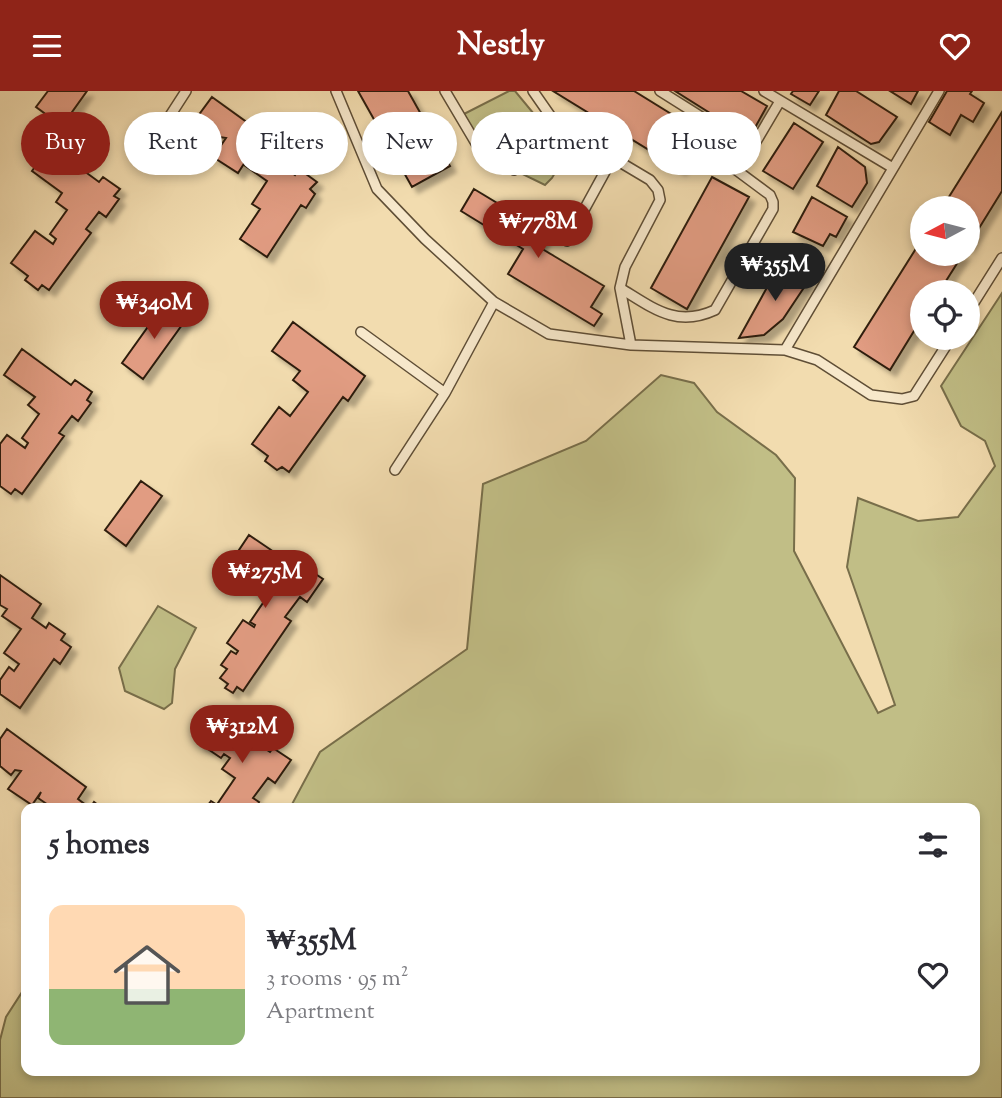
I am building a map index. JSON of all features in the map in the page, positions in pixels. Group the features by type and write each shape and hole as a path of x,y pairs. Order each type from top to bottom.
{"lane":[{"path":"172,112 186,91"},
{"path":"335,91 377,189 425,239 494,302 549,334 631,345 785,350 817,359 871,395 901,399 914,396 943,350"},
{"path":"445,91 471,135"},
{"path":"533,91 548,112"},
{"path":"660,91 749,148 754,145 780,100"},
{"path":"764,91 893,168"},
{"path":"785,350 939,91"},
{"path":"631,345 620,288 625,267 660,200 658,190 650,180 633,169"},
{"path":"567,241 603,175"},
{"path":"620,288 667,316 699,317 715,310 773,209 770,195 743,175"},
{"path":"980,293 1002,258"},
{"path":"395,470 445,393 494,302"},
{"path":"361,332 445,393"}],"shaded area":[{"path":"509,91 515,91 532,112 471,112 471,135 460,116"},
{"path":"524,175 554,175 545,185"},
{"path":"1002,293 1002,1098 0,1098 0,1040 6,1017 21,994 21,1076 980,1076 980,803 293,803 320,752 467,649 483,484 586,441 661,375 694,383 717,412 776,455 795,478 794,551 878,713 895,705 847,567 858,498 918,521 958,517 995,466 985,441 961,426 941,386 965,350 980,350 980,327"},
{"path":"158,606 196,628 175,669 172,703 164,709 125,691 119,668"}],"building":[{"path":"48,91 87,91 72,112 43,112 36,107"},
{"path":"358,91 408,91 420,112 370,112"},
{"path":"553,91 634,91 668,112 647,112 647,149 633,140 633,112 587,112"},
{"path":"675,91 741,91 767,106 761,117 761,112 708,112"},
{"path":"793,91 819,91 810,105 791,94"},
{"path":"839,91 856,91 897,117 879,142 871,144 826,115"},
{"path":"890,91 918,91 911,104"},
{"path":"947,91 972,91 970,94 984,103 973,122 961,115 950,135 929,122"},
{"path":"212,97 236,114 236,172 222,163 222,144 226,138 222,137 222,112 201,112"},
{"path":"1002,112 1002,191 980,227 980,196 950,196"},
{"path":"794,123 823,142 793,189 763,171"},
{"path":"838,147 865,167 867,183 852,207 817,186"},
{"path":"37,175 89,175 99,182 103,177 120,189 114,196 119,199 106,217 99,212 86,229 91,233 49,290 42,285 38,290 25,280 28,276 11,263 35,231 53,244 56,239 50,234 67,210 56,202 62,193"},
{"path":"258,175 307,175 317,182 310,189 315,194 306,208 301,205 267,257 240,239 260,209 252,204 267,181"},
{"path":"405,175 434,175 412,187"},
{"path":"712,177 749,197 687,309 651,288"},
{"path":"474,189 547,233 539,247 604,286 591,307 602,314 594,326 508,274 523,249 461,211"},
{"path":"812,197 847,217 836,237 830,234 823,246 793,232"},
{"path":"910,258 910,266 955,266 947,280 910,280 910,338 890,370 854,347"},
{"path":"780,264 807,283 783,319 764,335 739,338"},
{"path":"165,303 187,318 143,379 122,363"},
{"path":"293,322 365,376 348,401 343,397 289,472 282,467 277,470 265,461 268,456 252,444 279,407 290,416 308,392 293,380 300,371 272,351"},
{"path":"22,349 71,385 75,380 92,392 87,400 91,403 78,421 72,416 59,433 64,436 22,494 15,489 11,494 0,486 0,444 7,435 25,448 28,443 22,438 39,414 28,405 35,397 4,375"},
{"path":"141,481 162,496 126,546 105,530"},
{"path":"249,535 302,571 305,567 323,579 307,602 300,597 285,617 291,621 243,691 237,687 233,693 225,688 228,684 220,678 227,669 221,665 231,651 236,654 238,651 227,643 243,620 254,627 250,622 267,597 254,588 262,577 257,573 254,578 231,562"},
{"path":"0,575 41,604 32,618 46,628 49,623 65,634 61,640 71,647 60,664 54,659 20,708 0,694 0,680 9,667 14,671 19,664 4,653 21,629 2,616 7,609 0,605"},
{"path":"217,716 270,752 273,748 291,760 275,783 268,778 253,798 258,803 218,803 235,778 222,769 230,758 224,754 221,758 199,743"},
{"path":"7,729 86,787 78,799 83,803 45,803 38,798 41,792 33,803 29,803 8,789 21,771 15,770 11,775 0,766 0,739"}]}
